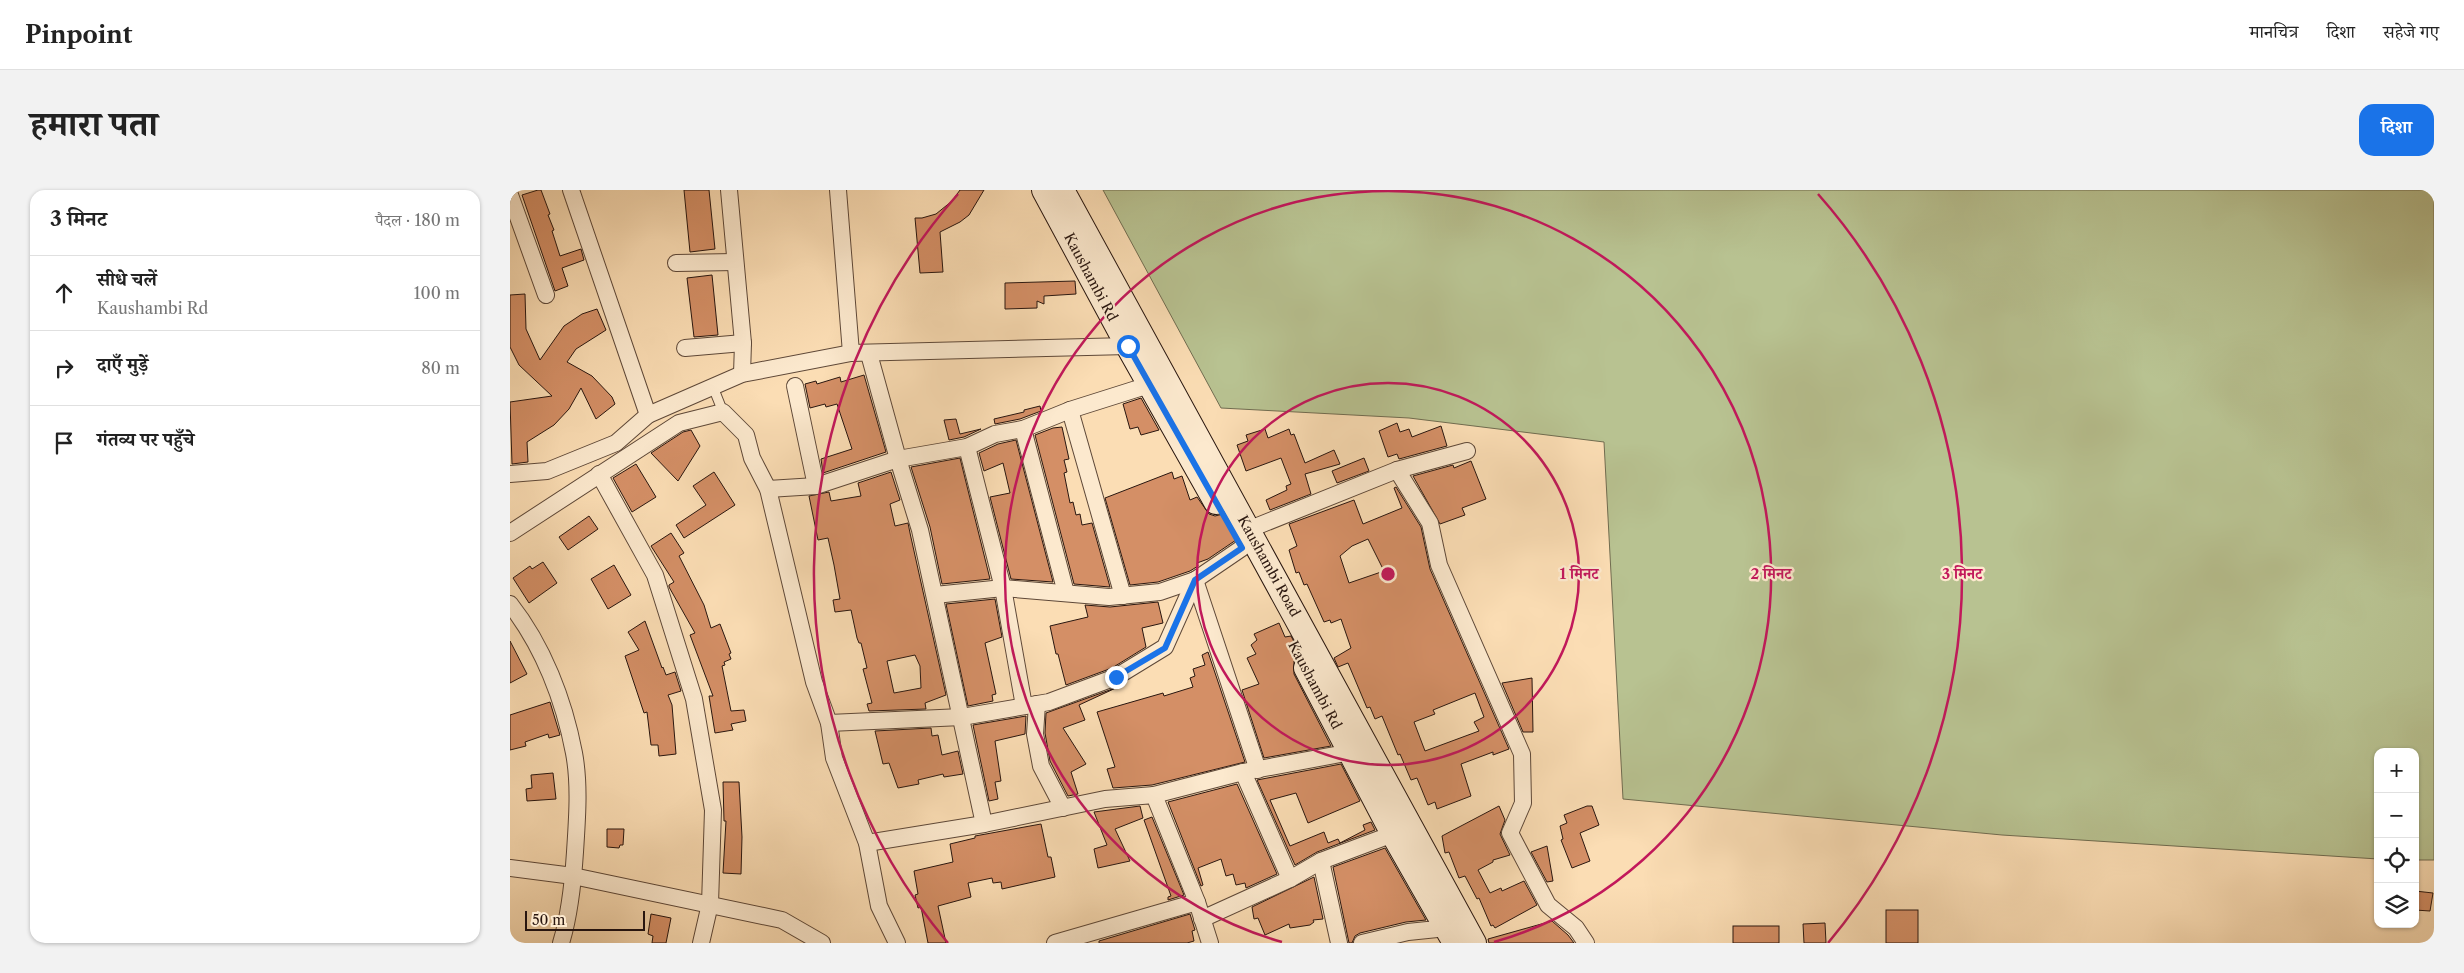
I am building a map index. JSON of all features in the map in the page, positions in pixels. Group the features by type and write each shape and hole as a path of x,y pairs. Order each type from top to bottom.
{"main road":[{"name":"Kaushambi Rd","path":"1044,190 1150,384 1246,538 1393,834 1451,935"},
{"name":"Kaushambi Road","path":"1062,190 1246,538 1474,943"}],"street":[{"path":"571,190 648,415"},
{"path":"729,190 743,343 742,374"},
{"path":"838,190 851,353"},
{"path":"510,195 546,295"},
{"path":"676,264 735,262"},
{"path":"685,348 743,343"},
{"path":"510,474 547,470 616,443 648,415 742,374 851,353 1128,346"},
{"path":"869,354 920,530 984,824"},
{"path":"768,489 816,486 898,459 967,447 995,434 1023,430 1070,410 1150,384"},
{"path":"795,386 816,486"},
{"path":"1070,410 1123,596"},
{"path":"510,533 679,424 723,412 746,435 752,458 768,489 812,673 829,723 834,758 867,843 879,906 897,943"},
{"path":"1023,430 1066,593"},
{"path":"967,447 1003,588 1030,705 1041,766 1063,808"},
{"path":"935,595 1003,588 1109,597 1160,592 1195,580 1246,538 1396,470 1467,451"},
{"path":"1396,470 1430,523 1439,565 1522,754 1523,803 1510,833 1548,905 1576,928 1586,943"},
{"path":"599,474 655,575 694,699 713,810 710,904 701,943"},
{"path":"829,723 962,718 1049,702 1116,677 1165,648 1195,580"},
{"path":"1195,580 1250,771 1290,879"},
{"path":"510,604 526,624 558,690 574,754 578,814 573,876 561,943"},
{"path":"867,843 984,824 1105,799 1154,795 1250,771 1351,752"},
{"path":"1154,795 1197,902 1210,943"},
{"path":"1202,919 1290,879 1321,861 1393,834"},
{"path":"1321,861 1339,943"},
{"path":"510,868 573,876 782,920 822,943"},
{"path":"1055,943 1074,940 1197,902"},
{"path":"1362,943 1408,932 1451,935"}],"lane":[{"path":"713,387 723,412"}],"green space":[{"path":"1103,190 2434,190 2434,860 2419,860 2419,748 2374,748 2374,859 2002,835 1623,799 1604,442 1409,418 1221,408"}],"building":[{"path":"541,190 550,214 548,215 554,230 552,231 560,256 581,249 584,260 562,268 568,286 555,291 522,195"},
{"path":"684,190 709,190 715,249 690,252"},
{"path":"960,190 984,190 969,215 940,232 943,272 920,273 915,218 936,214 952,201"},
{"path":"712,275 718,335 694,337 687,278"},
{"path":"1075,281 1076,294 1044,296 1044,304 1037,301 1037,308 1005,309 1005,283"},
{"path":"525,294 526,329 540,360 564,326 582,314 597,309 606,330 576,349 567,362 592,376 612,397 615,404 596,419 581,388 569,409 554,425 527,442 528,462 512,464 510,402 552,396 519,365 510,347 510,295"},
{"path":"864,375 886,452 823,473 821,459 852,449 837,404 826,407 825,404 810,408 805,384 816,381 817,384 840,377 841,382"},
{"path":"1141,398 1159,430 1141,435 1138,427 1130,429 1123,404"},
{"path":"1040,406 1041,411 1020,419 995,424 994,419"},
{"path":"956,419 960,434 981,429 964,437 949,440 944,420"},
{"path":"1397,423 1400,432 1409,429 1412,437 1441,426 1447,446 1399,459 1397,454 1388,457 1379,431"},
{"path":"1062,427 1069,459 1064,460 1067,472 1064,473 1070,503 1073,502 1076,515 1080,514 1082,525 1092,523 1110,587 1074,584 1035,435 1053,428"},
{"path":"1265,429 1268,438 1289,429 1291,435 1294,434 1305,463 1334,450 1340,464 1305,474 1311,494 1270,510 1266,500 1287,490 1286,486 1291,484 1281,458 1246,471 1237,445 1248,441 1246,435"},
{"path":"691,430 700,446 678,481 651,453 683,432"},
{"path":"1016,440 1053,582 1011,579 990,497 1010,493 1003,463 984,471 979,453 998,444"},
{"path":"960,458 990,579 942,584 930,527 911,467"},
{"path":"1364,458 1369,471 1337,483 1332,471"},
{"path":"1471,461 1486,499 1462,508 1465,515 1440,524 1413,476 1453,465 1454,468"},
{"path":"636,464 656,497 632,512 613,478"},
{"path":"714,472 735,505 684,538 676,525 706,505 693,486"},
{"path":"891,472 900,500 890,504 895,526 908,523 946,695 925,703 926,709 869,711 867,704 872,703 863,669 867,668 861,643 859,643 857,638 851,610 835,612 833,600 840,599 828,538 818,540 809,496 829,492 831,501 861,496 858,483","holes":["915,655 920,666 921,688 894,693 887,661"]},
{"path":"1172,472 1174,479 1182,476 1190,500 1197,497 1209,514 1215,516 1223,514 1236,540 1208,559 1197,563 1198,566 1190,571 1158,582 1130,585 1105,498"},
{"path":"1396,487 1421,527 1430,569 1509,749 1493,755 1493,752 1461,764 1471,796 1437,809 1435,802 1428,805 1417,778 1411,780 1400,754 1398,755 1382,716 1375,719 1370,707 1367,708 1348,663 1338,667 1334,658 1351,648 1341,619 1331,623 1330,620 1324,622 1307,584 1304,585 1299,572 1296,573 1289,550 1297,546 1289,524 1354,500 1363,524 1402,508 1394,488","holes":["1368,539 1384,571 1349,583 1340,556 1352,546","1475,693 1484,717 1474,722 1479,731 1425,751 1414,722 1435,714 1433,710"]},
{"path":"589,516 598,529 568,550 559,537"},
{"path":"671,533 684,553 679,556 704,605 711,628 720,624 731,653 729,654 731,659 724,662 725,665 722,666 731,711 744,710 746,721 731,724 733,730 715,733 709,696 713,696 690,635 695,633 669,587 674,582 651,546"},
{"path":"543,562 557,583 529,603 513,578 530,566 532,569"},
{"path":"614,565 631,595 608,609 591,579"},
{"path":"995,599 1002,637 985,643 996,694 992,695 993,701 968,706 946,604"},
{"path":"1158,602 1163,623 1142,628 1146,647 1112,668 1066,685 1058,654 1056,654 1050,626 1088,617 1085,605 1110,607"},
{"path":"645,621 662,668 666,675 675,672 681,691 668,695 672,705 676,754 659,756 658,745 651,745 647,712 644,713 625,656 639,650 628,632"},
{"path":"1279,623 1285,637 1291,636 1301,655 1294,661 1294,674 1331,746 1264,758 1242,690 1259,684 1247,658 1256,654 1251,645 1257,640 1254,634"},
{"path":"510,641 527,674 510,683"},
{"path":"1208,652 1245,762 1152,785 1113,788 1107,769 1115,767 1097,712 1163,693 1164,696 1193,687 1190,678 1195,676 1193,669 1205,665 1202,655"},
{"path":"1532,678 1533,732 1523,732 1502,683"},
{"path":"1118,687 1079,705 1085,720 1063,728 1086,764 1071,772 1078,794 1068,796 1050,761 1045,733 1046,713"},
{"path":"550,702 560,735 549,738 548,734 525,742 526,746 510,750 510,715"},
{"path":"1026,716 1025,734 995,741 1001,781 995,782 998,799 989,801 973,725"},
{"path":"931,728 932,736 938,735 942,755 958,751 963,774 944,777 943,774 918,780 919,784 898,788 889,763 883,764 875,731"},
{"path":"1341,764 1360,801 1308,823 1296,793 1270,800 1290,846 1324,832 1328,843 1338,839 1340,843 1365,830 1363,825 1371,822 1375,830 1317,852 1295,865 1257,780"},
{"path":"553,773 556,799 527,801 526,789 532,788 531,775"},
{"path":"723,782 739,782 742,837 741,874 723,873 726,821 724,821"},
{"path":"1237,784 1277,874 1246,888 1245,883 1236,885 1233,874 1226,876 1221,859 1198,868 1203,885 1201,886 1168,802"},
{"path":"1140,806 1143,818 1115,829 1130,861 1098,868 1094,849 1107,845 1094,812"},
{"path":"1499,806 1505,820 1500,834 1510,855 1493,860 1493,862 1478,870 1490,893 1501,888 1502,891 1524,881 1537,905 1495,928 1493,925 1491,926 1479,898 1477,899 1465,876 1459,878 1449,852 1445,853 1442,836"},
{"path":"1587,806 1592,806 1599,825 1580,833 1590,861 1572,868 1561,840 1563,839 1560,826 1567,823 1564,815"},
{"path":"1152,817 1184,895 1168,900 1168,897 1171,896 1144,820"},
{"path":"1041,824 1048,857 1051,857 1055,877 1002,889 1001,882 993,883 992,878 968,883 971,897 938,906 946,943 928,943 921,907 918,908 915,895 918,894 914,871 953,862 950,844 975,838 975,836"},
{"path":"607,829 624,829 623,845 620,845 619,848 607,847"},
{"path":"1547,846 1553,881 1547,882 1531,852"},
{"path":"1385,848 1426,920 1406,922 1360,933 1355,936 1352,943 1349,943 1333,867"},
{"path":"1314,877 1323,919 1313,920 1314,922 1310,925 1290,928 1289,924 1265,935 1258,918 1254,919 1252,907"},
{"path":"2419,891 2433,893 2430,911 2419,910"},
{"path":"1886,910 1918,910 1918,943 1886,943"},
{"path":"651,914 671,918 666,943 652,943 653,936 648,934"},
{"path":"1190,914 1195,930 1192,931 1194,941 1187,943 1099,943 1099,941"},
{"path":"1552,921 1574,943 1489,943 1488,939"},
{"path":"1825,923 1826,943 1804,943 1803,924"},
{"path":"1733,926 1779,926 1779,943 1733,943"}],"route":[{"path":"1116,677 1165,648 1195,580 1242,548 1128,346"}]}
